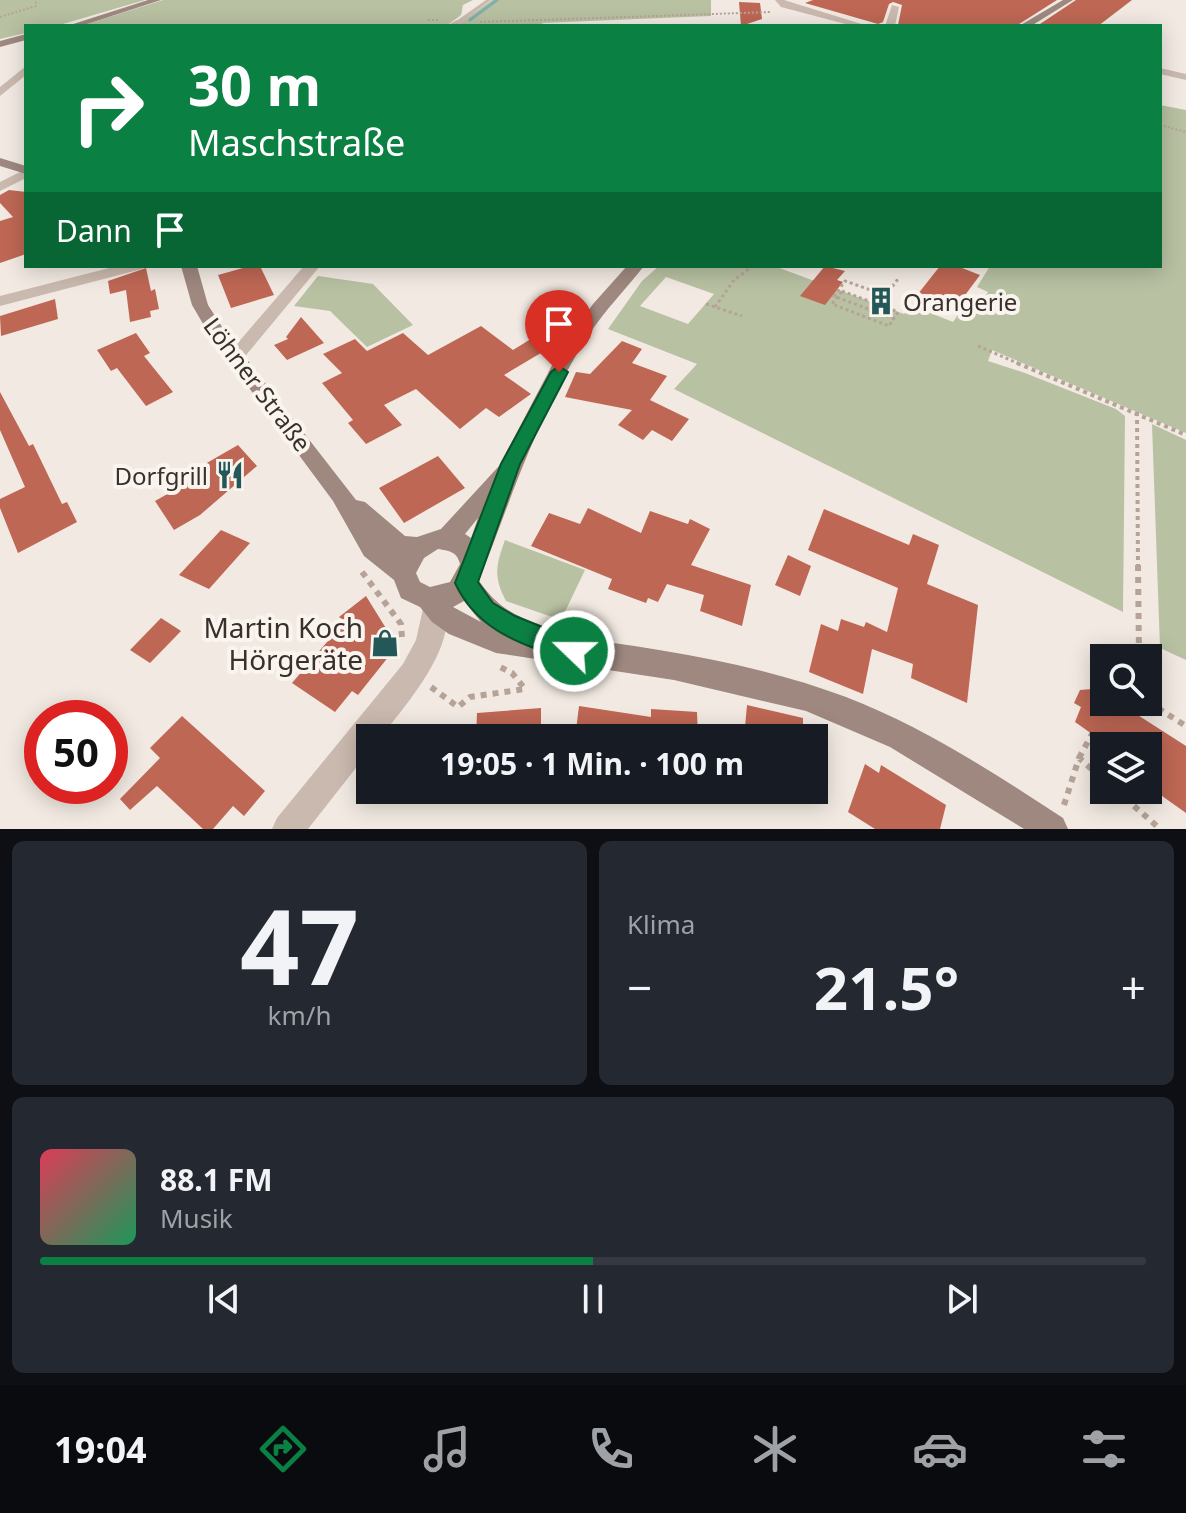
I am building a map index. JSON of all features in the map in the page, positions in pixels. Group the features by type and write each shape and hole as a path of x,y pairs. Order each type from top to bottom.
{"main road":[{"path":"79,24 157,0"},
{"path":"1027,24 1069,0"},
{"path":"0,44 24,38"},
{"path":"0,162 24,170"},
{"name":"Löhner Straße","path":"190,268 200,305 341,495 372,549 404,573"},
{"path":"431,603 449,596 470,572 510,464 587,323 607,295 634,268"},
{"path":"510,464 447,539 419,547 406,563 404,573 410,590 466,631 496,640 767,686 847,712 921,748 1057,822"},
{"name":"Löhner Straße","path":"341,495 387,538 400,546 419,547"},
{"path":"447,539 465,546 470,572 485,611 506,624 574,651"}],"street":[{"path":"779,0 784,5 855,24"},
{"path":"891,24 895,7"},
{"path":"0,93 24,71"},
{"path":"1162,71 1186,77"},
{"path":"0,187 24,172"},
{"path":"0,301 128,268"},
{"path":"236,356 310,268"},
{"path":"288,829 413,674 429,642 431,603"}],"lane":[{"path":"454,24 489,0"}],"path":[{"path":"0,17 29,10 36,6 36,0"},
{"path":"454,24 736,13"},
{"path":"1162,126 1186,132"},
{"path":"715,307 734,280 750,268"},
{"path":"895,319 873,309 864,300 842,291 837,297 832,304 889,326 895,319 898,312 889,309 873,309 859,306 837,297 834,296 845,281 884,296 898,279"},
{"path":"854,313 864,300"},
{"path":"706,304 742,316"},
{"path":"867,317 873,309"},
{"path":"880,322 889,309"},
{"path":"978,346 1186,435"},
{"path":"1137,412 1139,644"},
{"path":"372,549 354,561 401,624 402,644"},
{"path":"422,681 458,707 470,697 525,689 512,673 488,661"},
{"path":"1162,711 1186,726"},
{"path":"1057,822 1079,758 1090,738"},
{"path":"1079,758 1090,768"},
{"path":"1132,804 1160,829"}],"green space":[{"path":"0,0 145,0 63,24 24,24 24,33 0,39"},
{"path":"163,0 473,0 463,5 461,15 449,24 87,24"},
{"path":"492,0 711,0 711,16 541,23 544,24 459,24"},
{"path":"1162,105 1186,110 1186,433 992,350 988,361 1116,409 1125,416 1123,612 674,389 697,364 608,329 642,281 657,268 779,268 904,314 913,306 953,322 966,303 979,307 988,292 977,287 989,268 1162,268","holes":["666,277 714,294 688,324 640,306"]},
{"path":"318,276 373,284 413,325 367,347 330,311 294,306"},
{"path":"1152,424 1186,440 1186,660 1162,649"},
{"path":"505,540 585,570 561,620 506,601 497,570"}],"building":[{"path":"813,0 1057,0 1019,24 898,24 902,5 893,2 889,4 883,22 878,24 805,3"},
{"path":"1076,0 1132,0 1101,24 1040,24"},
{"path":"739,2 760,3 762,19 741,24"},
{"path":"9,190 24,192 24,255 0,263 0,221 13,217 0,203 0,195"},
{"path":"146,268 159,309 150,311 151,317 130,322 126,290 110,294 108,281"},
{"path":"243,268 261,268 274,295 231,308 218,275"},
{"path":"823,268 845,271 837,280 843,282 825,305 800,296"},
{"path":"938,268 962,268 980,275 951,314 914,299"},
{"path":"55,299 58,319 1,336 0,316"},
{"path":"301,317 324,343 287,360 274,345 288,339 286,337"},
{"path":"481,326 513,350 547,329 556,344 504,375 531,394 499,417 486,408 460,429 416,389 384,405 402,425 366,444 348,423 353,420 322,383 342,373 323,354 355,339 367,351 403,333 428,355"},
{"path":"136,333 150,353 144,356 173,392 146,406 117,368 111,371 97,350"},
{"path":"622,341 642,349 632,363 667,376 650,400 689,419 672,441 652,430 643,440 618,425 632,410 565,397 576,372 590,374"},
{"path":"0,392 29,446 33,444 62,504 67,502 77,522 18,553 0,508 0,499 25,487 0,430"},
{"path":"238,445 257,466 200,515 174,530 155,501 210,470 205,464"},
{"path":"438,456 465,488 404,523 379,488"},
{"path":"588,508 641,533 650,511 688,524 690,519 710,529 691,565 751,585 742,626 700,611 704,595 667,584 658,602 648,598 646,603 608,589 612,579 531,546 549,513 580,524"},
{"path":"824,509 909,545 913,534 939,545 927,584 978,605 967,703 911,678 913,664 872,649 863,694 809,672 821,624 838,631 841,619 864,627 866,622 887,632 898,588 808,550"},
{"path":"221,530 250,543 209,589 179,575"},
{"path":"788,555 811,566 800,596 775,585"},
{"path":"366,596 397,646 358,695 352,691 335,712 292,683 345,621 339,617"},
{"path":"161,618 181,631 150,663 130,650"},
{"path":"1090,689 1090,716 1139,716 1186,746 1186,813 1162,796 1162,732 1090,733 1075,722 1081,707 1074,703 1080,690"},
{"path":"747,705 803,718 803,724 745,724"},
{"path":"579,706 651,717 651,709 697,712 697,724 577,724"},
{"path":"541,708 541,724 477,724 477,713"},
{"path":"182,716 265,791 244,816 233,806 213,829 203,829 157,786 130,810 125,804 128,804 128,791 160,758 150,748"},
{"path":"865,764 879,773 881,765 946,805 940,829 875,829 848,812"}],"waterway":[{"path":"470,20 497,0"}],"place":[{"name":"Orangerie","path":"881,301"},
{"name":"Dorfgrill","path":"230,475"},
{"name":"Martin Koch Hörgeräte","path":"385,643"}],"route":[{"path":"559,372 510,464 466,583 485,611 506,624 574,651"}]}
